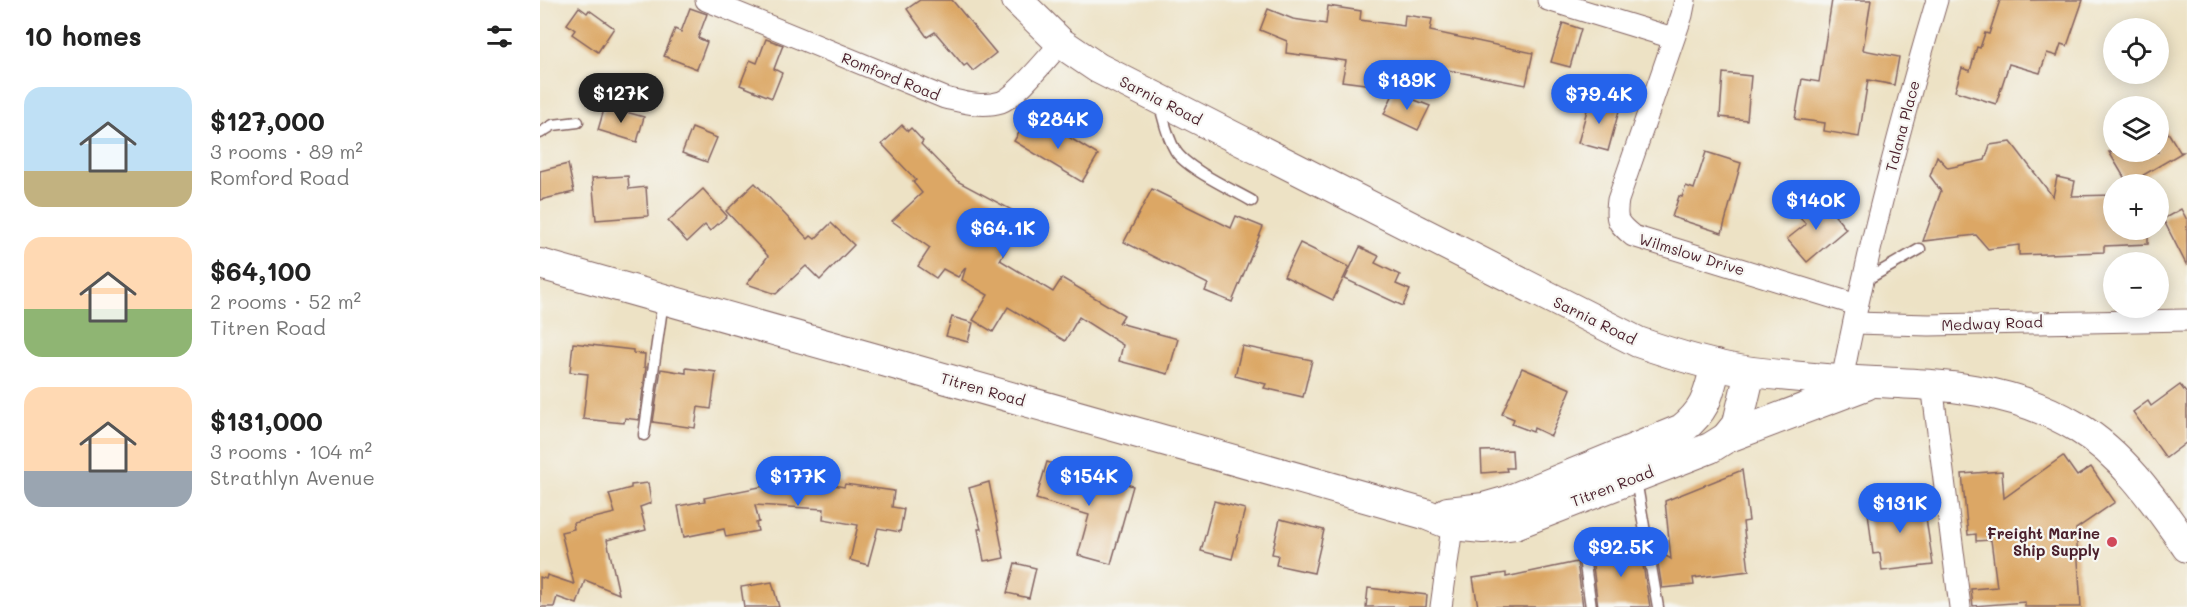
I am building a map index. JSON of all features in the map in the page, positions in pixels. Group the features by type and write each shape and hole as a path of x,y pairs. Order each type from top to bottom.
{"street":[{"name":"Romford Road","path":"706,0 945,98 967,103 988,105 1004,101 1061,43"},
{"name":"Sarnia Road","path":"1017,0 1061,43 1098,68 1638,342 1683,357 1750,372 1842,380 1932,384 2011,397 2044,409 2078,428 2132,473 2187,547"},
{"path":"1548,0 1673,38"},
{"name":"Wilmslow Drive","path":"1684,0 1682,15 1618,200 1616,216 1621,227 1633,236 1855,314"},
{"name":"Talana Place","path":"1855,314 1908,100 1938,0"},
{"name":"Titren Road","path":"540,264 1483,528 1515,524 1710,448 1726,438 1874,382"},
{"path":"1842,380 1855,314"},
{"name":"Medway Road","path":"1855,314 1929,325 2187,320"},
{"name":"Titren Road","path":"1444,517 1505,502 1682,429 1697,418 1707,400 1716,365"},
{"path":"1726,438 1737,423 1750,372"},
{"path":"1932,384 1960,607"},
{"path":"1441,607 1444,517"}],"lane":[{"path":"1158,99 1170,142 1176,152 1186,162 1252,201"},
{"path":"540,133 553,125 578,122"},
{"path":"1862,283 1920,249"},
{"path":"644,435 663,298"},
{"path":"1635,477 1658,607"},
{"path":"1582,544 1591,607"}],"building":[{"path":"920,0 952,0 996,53 973,71 967,64 964,66 935,32 927,37 907,9"},
{"path":"1832,0 1871,0 1863,50 1899,57 1894,85 1868,80 1859,137 1824,131 1825,123 1795,119 1802,79 1819,82"},
{"path":"2000,0 2083,0 2067,46 2061,44 2057,56 2047,53 2040,73 2009,64 1996,104 1955,91 1962,68 1970,71 1977,47 1980,48 1985,33 1989,34"},
{"path":"1328,6 1361,11 1360,20 1404,26 1405,15 1432,19 1430,31 1533,53 1526,85 1416,64 1415,74 1400,71 1396,88 1342,81 1346,61 1286,53 1287,41 1260,30 1268,9 1293,19 1326,24"},
{"path":"579,7 587,13 589,10 614,28 598,52 572,34 575,30 567,24"},
{"path":"690,8 707,14 698,38 707,42 697,69 664,56 675,29 681,32"},
{"path":"1563,23 1581,29 1570,67 1551,62"},
{"path":"766,39 783,45 774,69 782,73 772,98 740,85 750,60 757,63"},
{"path":"1723,73 1751,76 1747,120 1720,117"},
{"path":"1394,92 1430,106 1418,130 1384,114"},
{"path":"1590,99 1620,107 1608,151 1578,143"},
{"path":"605,106 644,117 637,142 598,130"},
{"path":"1025,123 1043,135 1049,125 1098,155 1082,182 1014,141"},
{"path":"902,125 908,131 911,128 923,141 921,144 957,181 1025,217 1000,260 1053,292 1062,278 1124,315 1119,323 1178,339 1168,374 1119,361 1123,345 1079,317 1065,341 1008,307 993,332 973,320 988,295 962,280 966,267 958,277 943,269 936,278 918,266 930,248 892,221 922,193 913,182 916,180 882,144"},
{"path":"692,128 717,138 707,162 682,153"},
{"path":"2169,134 2180,152 2183,152 2169,160"},
{"path":"2011,142 2053,197 2057,177 2075,181 2072,196 2103,195 2103,240 2148,240 2148,244 2104,246 2104,252 2019,255 2019,245 1988,249 1976,235 1923,241 1941,191 1930,176 1937,156 1948,168 1985,160 1990,145"},
{"path":"1706,152 1741,163 1722,233 1672,217 1679,196 1682,197 1686,186 1694,189"},
{"path":"2115,162 2166,162 2145,174 2122,174"},
{"path":"568,164 574,192 540,200 540,171"},
{"path":"628,176 629,189 646,187 648,216 596,220 592,178"},
{"path":"755,183 808,239 811,236 815,239 831,223 854,245 820,280 806,266 776,294 747,284 768,256 726,211"},
{"path":"703,189 727,216 710,231 705,225 687,242 668,221"},
{"path":"1152,189 1231,228 1236,216 1263,227 1232,302 1205,291 1208,284 1124,242"},
{"path":"1822,200 1846,229 1807,262 1787,239 1806,224 1800,218"},
{"path":"2181,209 2187,220 2187,266 2169,231 2169,216"},
{"path":"1300,243 1349,267 1333,300 1284,276"},
{"path":"1360,247 1379,256 1375,263 1400,275 1396,284 1410,290 1403,306 1345,279"},
{"path":"952,317 973,323 968,342 946,336"},
{"path":"573,343 633,350 633,353 645,354 644,367 646,367 639,420 625,418 624,423 583,419 588,374 570,372"},
{"path":"1242,346 1312,360 1303,397 1264,388 1266,384 1235,376"},
{"path":"686,368 716,372 711,409 698,407 695,428 653,422 661,369 686,373"},
{"path":"1522,368 1571,389 1551,436 1534,428 1533,432 1512,424 1514,419 1502,414"},
{"path":"2180,385 2187,394 2187,442 2166,458 2133,412 2148,401 2151,406"},
{"path":"1512,450 1513,468 1506,468 1507,471 1482,473 1481,451"},
{"path":"2063,456 2077,476 2091,467 2115,502 2076,529 2081,607 2025,607 2025,602 1973,606 1971,589 1997,587 1991,540 1976,541 1976,534 1968,535 1962,474 2002,471 2004,498"},
{"path":"791,459 812,460 811,481 844,487 845,484 894,491 892,507 904,509 900,532 878,528 868,565 850,560 858,525 823,519 824,509 755,505 759,522 756,523 758,531 726,537 724,529 684,537 678,506 705,501 704,498 775,484 776,466 791,466"},
{"path":"1047,462 1133,486 1111,564 1078,555 1089,515 1036,499"},
{"path":"1742,470 1749,521 1743,522 1749,571 1693,578 1694,585 1662,588 1656,550 1671,559 1665,501"},
{"path":"989,482 1004,558 984,561 978,529 981,529 969,488"},
{"path":"648,483 651,503 640,507 646,530 607,540 619,594 585,580 577,604 557,597 554,607 540,607 540,577 546,579 547,575 574,584 561,532 574,529 573,523 615,513 609,494 631,488 631,485"},
{"path":"1923,498 1933,565 1882,571 1880,553 1873,554 1867,504"},
{"path":"1214,501 1245,509 1232,559 1201,551"},
{"path":"1280,519 1324,530 1314,573 1276,565 1278,555 1272,554"},
{"path":"1635,539 1639,541 1650,607 1598,607 1592,558 1595,558 1594,554 1620,550 1627,541"},
{"path":"1577,562 1583,607 1478,607 1473,578 1506,573 1506,577"},
{"path":"1015,563 1036,568 1029,598 1007,593"},
{"path":"772,582 779,607 744,607 741,587"},
{"path":"1368,588 1427,595 1426,607 1366,607"}],"place":[{"name":"Freight Marine Ship Supply","path":"2112,542"}]}
